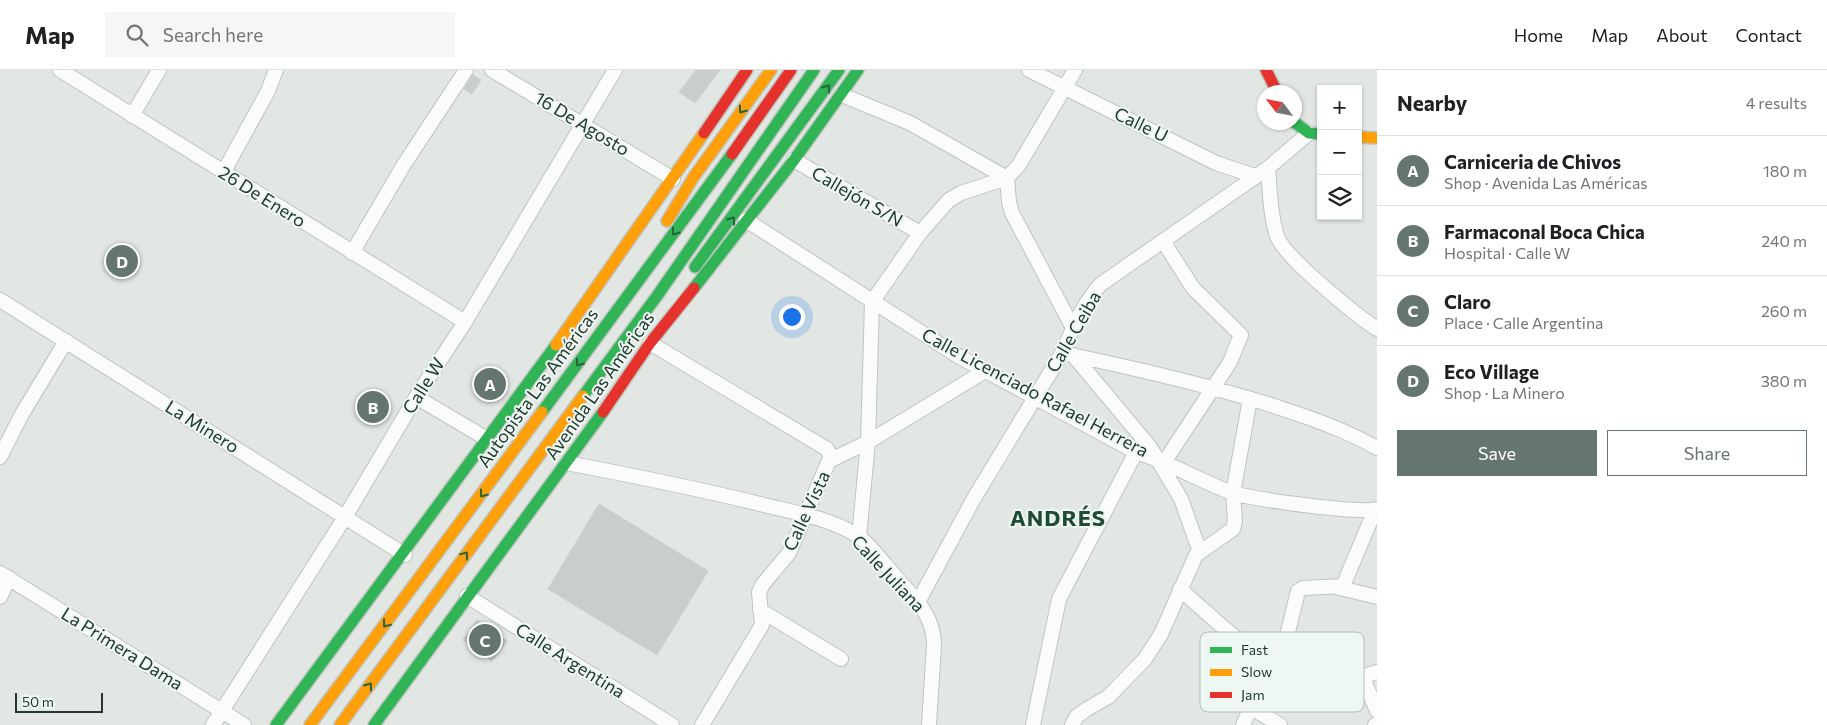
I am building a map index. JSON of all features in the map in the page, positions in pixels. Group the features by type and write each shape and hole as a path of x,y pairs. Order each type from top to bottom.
{"main road":[{"path":"276,725 405,555 673,179 747,70"},
{"path":"643,276 660,232 693,178 771,70"},
{"name":"Autopista Las Américas","path":"310,725 704,193 791,70"},
{"path":"340,725 598,377 791,106 814,70"},
{"path":"598,377 715,242 839,70"},
{"name":"Avenida Las Américas","path":"374,725 567,463 650,344 794,160 858,70"},
{"path":"1266,70 1274,85"},
{"path":"1302,126 1315,133"},
{"path":"1362,137 1377,138"}],"street":[{"name":"26 De Enero","path":"60,70 465,322"},
{"path":"132,116 159,70"},
{"path":"223,173 264,98 276,70"},
{"path":"352,253 403,166 466,70"},
{"name":"16 De Agosto","path":"493,70 673,179"},
{"name":"Calle W","path":"213,725 345,517 416,397 465,322 615,70"},
{"name":"Calle U","path":"1028,70 1216,163 1255,176"},
{"path":"859,537 868,442 872,302 920,233 948,200 961,193 1007,178 1019,165 1075,70"},
{"path":"842,95 910,123 1007,178"},
{"name":"Calle Ceiba","path":"918,602 973,500 1036,398 1068,354 1073,328 1093,293 1101,284 1268,168 1315,133"},
{"name":"Callejón S/N","path":"794,160 920,233"},
{"path":"1268,168 1273,220 1277,239 1286,252 1356,315 1377,330"},
{"path":"1007,178 1012,213 1073,328"},
{"name":"Calle Licenciado Rafael Herrera","path":"746,220 872,302 985,371 1136,452 1160,459 1233,493 1338,509 1376,510"},
{"path":"1160,459 1214,387 1230,362 1241,335 1193,288 1162,241"},
{"name":"La Minero","path":"0,300 405,555"},
{"path":"0,457 22,414 66,341"},
{"name":"Calle Vista","path":"650,344 827,449 831,456 831,460 789,553 763,584 759,592 762,625 702,725"},
{"path":"1068,354 1214,387 1351,433 1377,448"},
{"path":"1068,354 1142,436 1160,459 1180,499 1200,552"},
{"path":"831,460 868,442 985,371"},
{"path":"416,397 486,439"},
{"path":"1072,725 1077,716 1087,708 1108,697 1145,659 1161,634 1196,555 1233,529 1235,521 1233,493 1250,399"},
{"path":"1033,725 1059,599 1136,452"},
{"name":"Calle Juliana","path":"567,463 697,488 806,515 841,527 859,537 918,602 934,633 929,725"},
{"path":"1340,588 1346,581 1376,510"},
{"path":"0,597 4,576"},
{"name":"La Primera Dama","path":"4,576 244,725"},
{"path":"1288,632 1298,591 1303,588 1340,588 1377,597"},
{"path":"1180,589 1230,632"},
{"name":"Calle Argentina","path":"468,596 672,725"},
{"path":"760,610 841,659"},
{"path":"1364,675 1377,672"},
{"path":"1364,681 1377,711"},
{"path":"1243,725 1248,712"},
{"path":"1258,712 1280,725"}],"building":[{"path":"696,70 720,70 695,103 679,92"},
{"path":"473,75 481,80 472,94 464,89"},
{"path":"599,504 708,571 657,655 548,589"},
{"path":"477,620 507,641 492,661 463,640"}],"traffic: fast":[{"path":"583,396 657,296 814,70"},
{"path":"695,267 839,70"},
{"path":"694,288 794,160 858,70"},
{"path":"1302,128 1309,133 1317,134"},
{"path":"542,412 732,154"},
{"path":"276,725 556,345"},
{"path":"374,725 603,412"}],"traffic: slow":[{"path":"667,221 693,178 771,70"},
{"path":"556,345 704,133"},
{"path":"1362,137 1377,138"},
{"path":"340,725 583,396"},
{"path":"310,725 542,412"}],"traffic: jam":[{"path":"704,133 747,70"},
{"path":"732,154 791,70"},
{"path":"1266,70 1274,85"},
{"path":"603,412 650,343 694,288"}],"place":[{"name":"Eco Village","path":"122,261"},
{"name":"Carniceria de Chivos","path":"490,384"},
{"name":"Farmaconal Boca Chica","path":"373,407"},
{"name":"Claro","path":"485,640"}],"district":[{"name":"ANDRÉS","path":"1058,518"}]}
